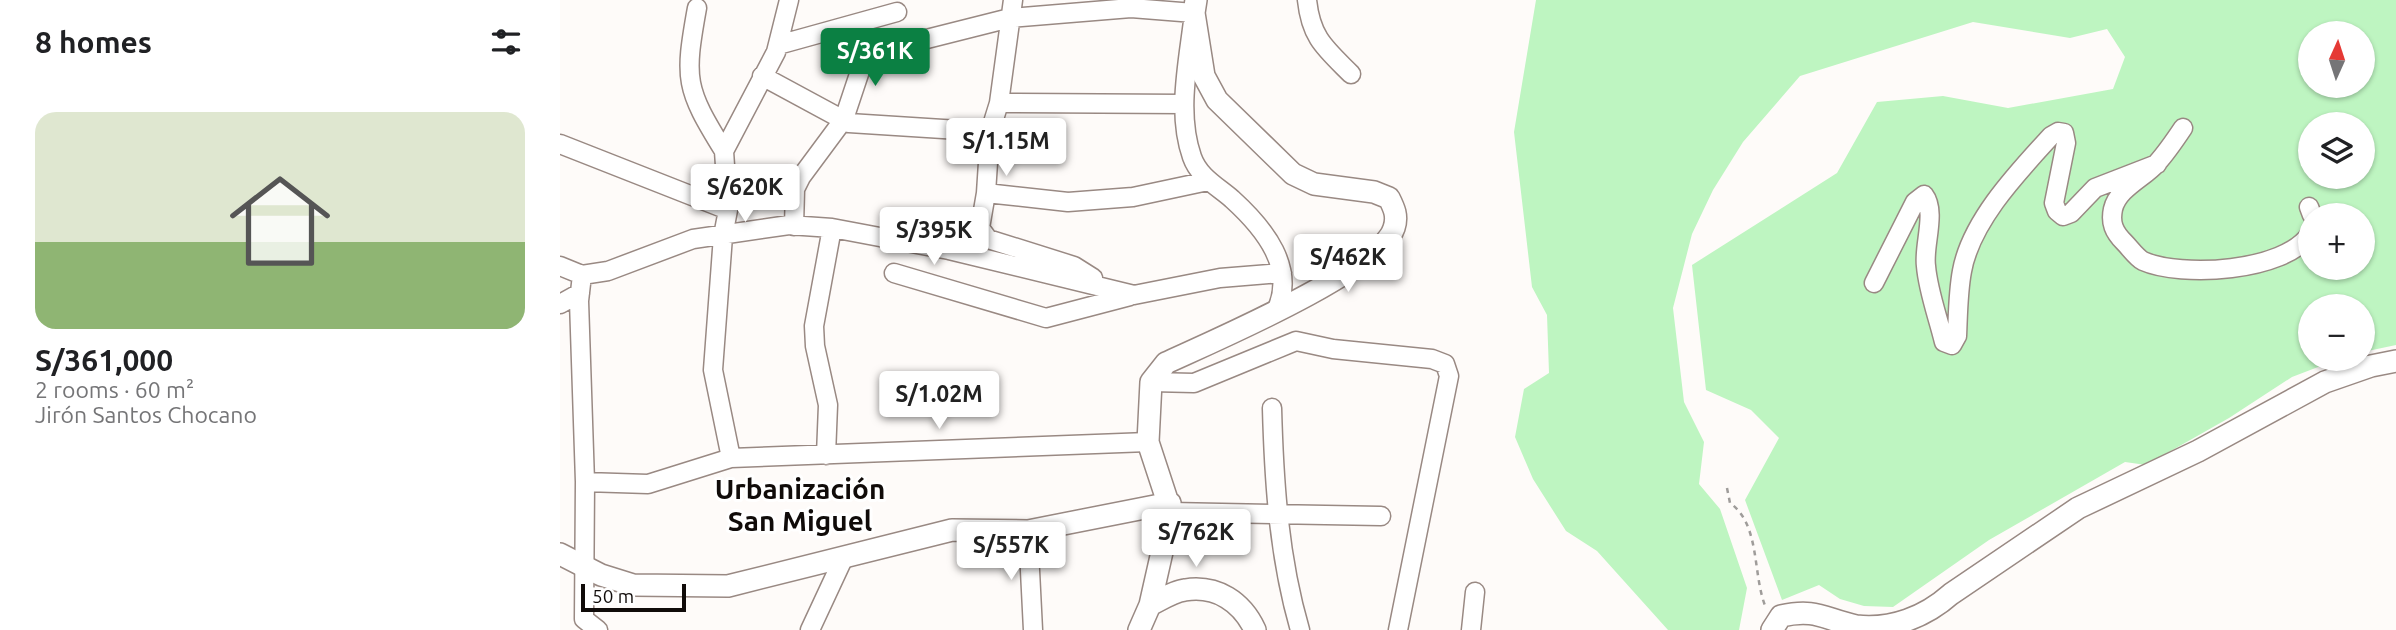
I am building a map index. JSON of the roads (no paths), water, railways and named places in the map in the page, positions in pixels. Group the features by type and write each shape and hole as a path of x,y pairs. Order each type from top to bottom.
{"main road":[{"path":"1139,630 1150,605 1171,507 1148,442 1151,382 1166,363 1275,313 1362,262 1382,246 1394,230 1396,213 1389,198 1374,192 1314,184 1293,174 1217,100 1204,76 1195,7"},
{"path":"1777,623 1804,611 1857,626 1878,629 1901,625 1934,609 1951,594 2078,508 2198,451 2325,382 2371,366 2396,361"},
{"path":"560,554 582,566 633,585 728,586 952,530 1028,531 1171,507"},
{"path":"1150,605 1184,590 1220,592 1247,612 1255,630"}],"street":[{"path":"724,151 778,45 789,0"},
{"path":"1307,0 1311,30 1351,74"},
{"path":"794,226 796,189 844,120 862,65 879,51 1012,9 1195,7 1184,104 1192,158 1208,181 1232,199 1277,250 1282,273 1283,298 1275,313"},
{"path":"697,8 687,64 691,91 702,116 724,151 728,210 723,236 713,370 731,458"},
{"path":"1012,9 999,103 990,132 986,193 980,228 988,239 1074,266 1111,289"},
{"path":"778,45 897,12"},
{"path":"762,76 844,120 869,126 990,132"},
{"path":"999,103 1184,104"},
{"path":"2183,128 2157,164 2123,193 2114,205 2111,222 2117,235 2140,260 2155,265 2204,269 2240,267 2274,260 2298,247"},
{"path":"1874,283 1915,202 1924,195 1928,201 1929,214 1925,265 1944,342 1952,345 1958,336 1962,269 1969,249 1999,192 2051,136 2058,132 2064,133 2066,143 2054,203 2063,216 2071,213 2095,188 2157,164"},
{"path":"560,144 728,210"},
{"path":"986,193 1068,202 1101,201 1208,181"},
{"path":"910,220 980,228"},
{"path":"560,266 582,275 608,271 693,239 794,226 832,228 949,250 1134,295"},
{"path":"826,455 828,405 815,345 814,326 832,228"},
{"path":"894,273 1046,318 1134,295 1220,278 1282,273"},
{"path":"582,275 580,293 585,482 582,566 591,626"},
{"path":"560,304 580,293"},
{"path":"1151,382 1194,383 1296,341 1333,349 1432,359 1445,364 1449,376 1398,630"},
{"path":"1272,408 1278,514 1290,596 1300,630"},
{"path":"585,482 648,484 731,458 1148,442"},
{"path":"1171,507 1278,514 1381,516"},
{"path":"1028,531 1033,630"},
{"path":"810,630 844,557"},
{"path":"1471,630 1475,592"}],"district":[{"name":"Urbanización San Miguel","path":"800,505"}]}
